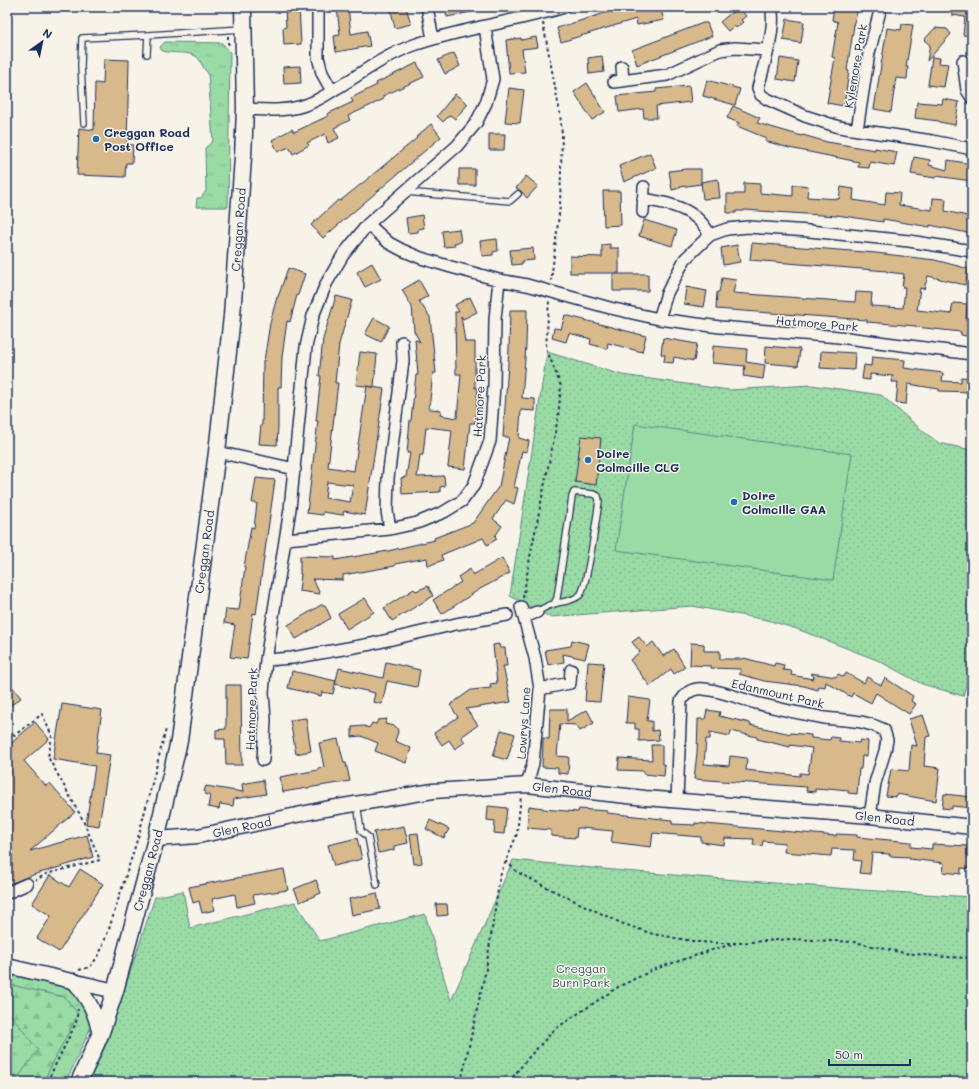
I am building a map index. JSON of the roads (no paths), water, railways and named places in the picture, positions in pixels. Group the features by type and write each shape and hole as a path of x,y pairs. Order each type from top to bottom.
{"main road":[{"name":"Creggan Road","path":"79,1082 100,1036 115,992 156,839 179,741 217,452 232,316 245,109 243,7"}],"street":[{"path":"318,7 318,57 322,73 332,91"},
{"path":"427,7 433,39"},
{"path":"245,109 292,109 308,104 396,52 433,39 564,7"},
{"path":"771,7 773,14 767,50 758,88 761,95 805,116 839,128 932,141 972,150"},
{"name":"Kylemore Park","path":"857,130 869,52 880,7"},
{"name":"Hatmore Park","path":"263,760 265,720 263,692 266,660 286,539 295,469 306,347 313,316 326,284 344,255 368,224 457,146 476,123 486,103 493,79 485,26"},
{"path":"622,67 619,81 667,75 720,50 735,48 767,50"},
{"path":"967,67 967,90 972,98"},
{"path":"643,212 644,193 694,215 703,224 710,236"},
{"name":"Hatmore Park","path":"368,224 389,243 402,250 451,267 498,280 550,290 610,308 660,319 720,327 839,337 972,354"},
{"path":"660,319 667,294 685,259 710,236 727,229 748,227 809,231 909,241 972,251"},
{"name":"Hatmore Park","path":"286,539 390,529 417,523 444,512 462,501 474,485 490,441 494,385 494,319 498,280"},
{"path":"390,529 387,510 388,478 403,361 402,342"},
{"path":"217,452 295,469"},
{"name":"Lowrys Lane","path":"524,785 533,763 540,689 535,658 522,612 537,612"},
{"name":"Hatmore Park","path":"266,660 292,658 371,644 456,624 507,615"},
{"path":"540,689 570,687 571,670"},
{"name":"Edanmount Park","path":"677,800 681,701 687,693 696,688 707,689 768,706 825,718 874,724 884,730 887,740 875,783 870,816"},
{"name":"Glen Road","path":"156,839 198,836 325,809 434,791 524,785 677,800 870,816 972,827"},
{"path":"7,893 27,884"},
{"path":"7,966 115,992"},
{"path":"70,980 90,1003 97,1021 100,1036"}],"lane":[{"path":"84,123 81,66 82,38 244,29"},
{"path":"147,54 148,35"},
{"path":"404,192 510,201 518,194"},
{"path":"537,612 554,604 568,602 580,595 582,591 588,570 599,501 598,496 593,494 574,492 572,497 557,598 554,604"},
{"path":"357,804 361,831 368,837 377,885"}],"place":[{"name":"Creggan Road Post Office","path":"96,139"},
{"name":"Doire Colmcille CLG","path":"588,460"},
{"name":"Doire Colmcille GAA","path":"734,502"}],"park label":[{"name":"Creggan Burn Park","path":"581,975"}]}
